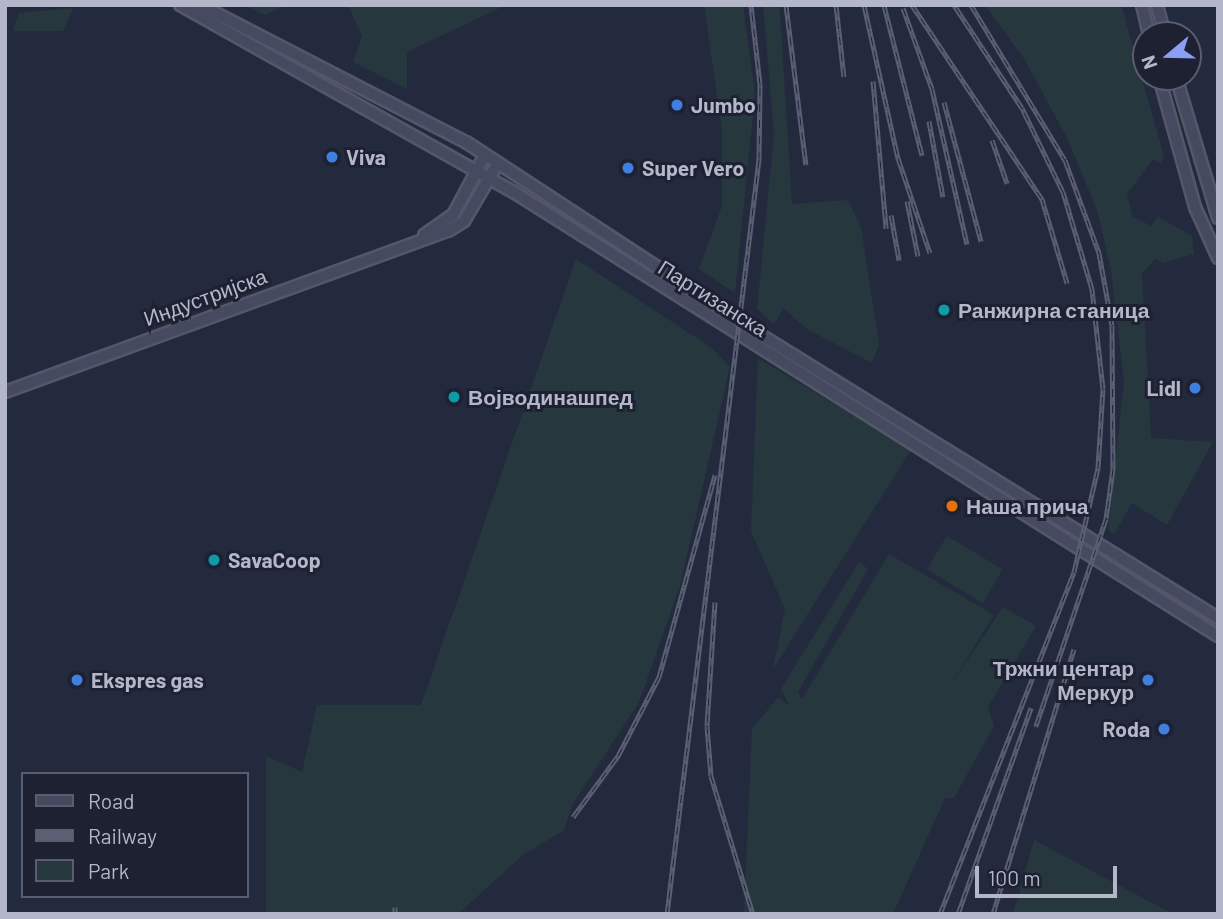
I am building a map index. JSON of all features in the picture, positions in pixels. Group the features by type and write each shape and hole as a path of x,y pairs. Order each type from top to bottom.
{"main road":[{"name":"Партизанска","path":"180,5 477,170 1218,636"},
{"name":"Партизанска","path":"200,5 485,155 759,334 1218,618"},
{"path":"1163,91 1195,207 1218,258"},
{"path":"1180,91 1218,218"},
{"name":"Индустријска","path":"419,238 453,215 485,155"},
{"name":"Индустријска","path":"5,391 464,221 498,163"}],"green space":[{"path":"245,5 286,5 264,15"},
{"path":"348,5 506,5 407,52 407,89 353,62 362,36"},
{"path":"704,5 743,5 755,94 735,293 699,269 722,206 722,129"},
{"path":"763,5 779,5 792,204 848,200 861,227 879,344 872,363 807,329 783,308 774,325 757,309 774,135"},
{"path":"985,5 1121,5 1132,44 1132,91 1145,91 1164,156 1161,163 1153,159 1127,194 1132,216 1151,226 1158,217 1192,236 1194,254 1163,263 1155,259 1142,274 1151,438 1213,442 1167,525 1132,503 1114,534 1108,530 1124,381 1111,270 1097,210 1068,140 1025,60"},
{"path":"73,8 63,31 13,31 19,13"},
{"path":"576,259 712,348 730,367 680,586 639,702 572,805 564,830 523,855 458,914 266,914 266,756 302,772 317,705 421,705"},
{"path":"758,358 911,450 773,669 785,609 751,531"},
{"path":"947,536 1003,569 983,603 927,569"},
{"path":"889,554 994,615 949,687 1003,607 1036,626 988,707 994,726 954,798 945,798 893,914 744,914 752,729 778,697 790,706 781,689 859,562 868,569 798,692 802,699"},
{"path":"1034,840 1173,914 1013,914"}],"railway":[{"path":"667,914 759,159 760,84 751,5"},
{"path":"786,5 806,165"},
{"path":"836,5 844,77"},
{"path":"864,5 898,158 930,253"},
{"path":"884,5 922,155"},
{"path":"912,5 1042,199 1067,283"},
{"path":"940,914 1074,572 1098,468 1103,389 1092,289 1063,192 1022,108 954,5"},
{"path":"971,5 1065,160 1099,253 1112,325 1113,469 1106,519 1036,726"},
{"path":"903,8 932,89 967,244"},
{"path":"873,81 886,228"},
{"path":"944,102 981,241"},
{"path":"929,121 943,197"},
{"path":"992,140 1007,183"},
{"path":"907,201 918,256"},
{"path":"891,215 899,260"},
{"path":"573,817 618,756 659,677 715,475"},
{"path":"715,602 707,726 711,776 753,914"},
{"path":"993,914 1074,649"},
{"path":"958,914 1031,708"},
{"path":"395,907 395,914"}],"place":[{"name":"Jumbo","path":"677,105"},
{"name":"Viva","path":"332,157"},
{"name":"Super Vero","path":"628,168"},
{"name":"Ранжирна станица","path":"944,310"},
{"name":"Lidl","path":"1195,388"},
{"name":"Војводинашпед","path":"454,397"},
{"name":"Наша прича","path":"952,506"},
{"name":"SavaCoop","path":"214,560"},
{"name":"Ekspres gas","path":"77,680"},
{"name":"Тржни центар Меркур","path":"1148,680"},
{"name":"Roda","path":"1164,729"}]}
